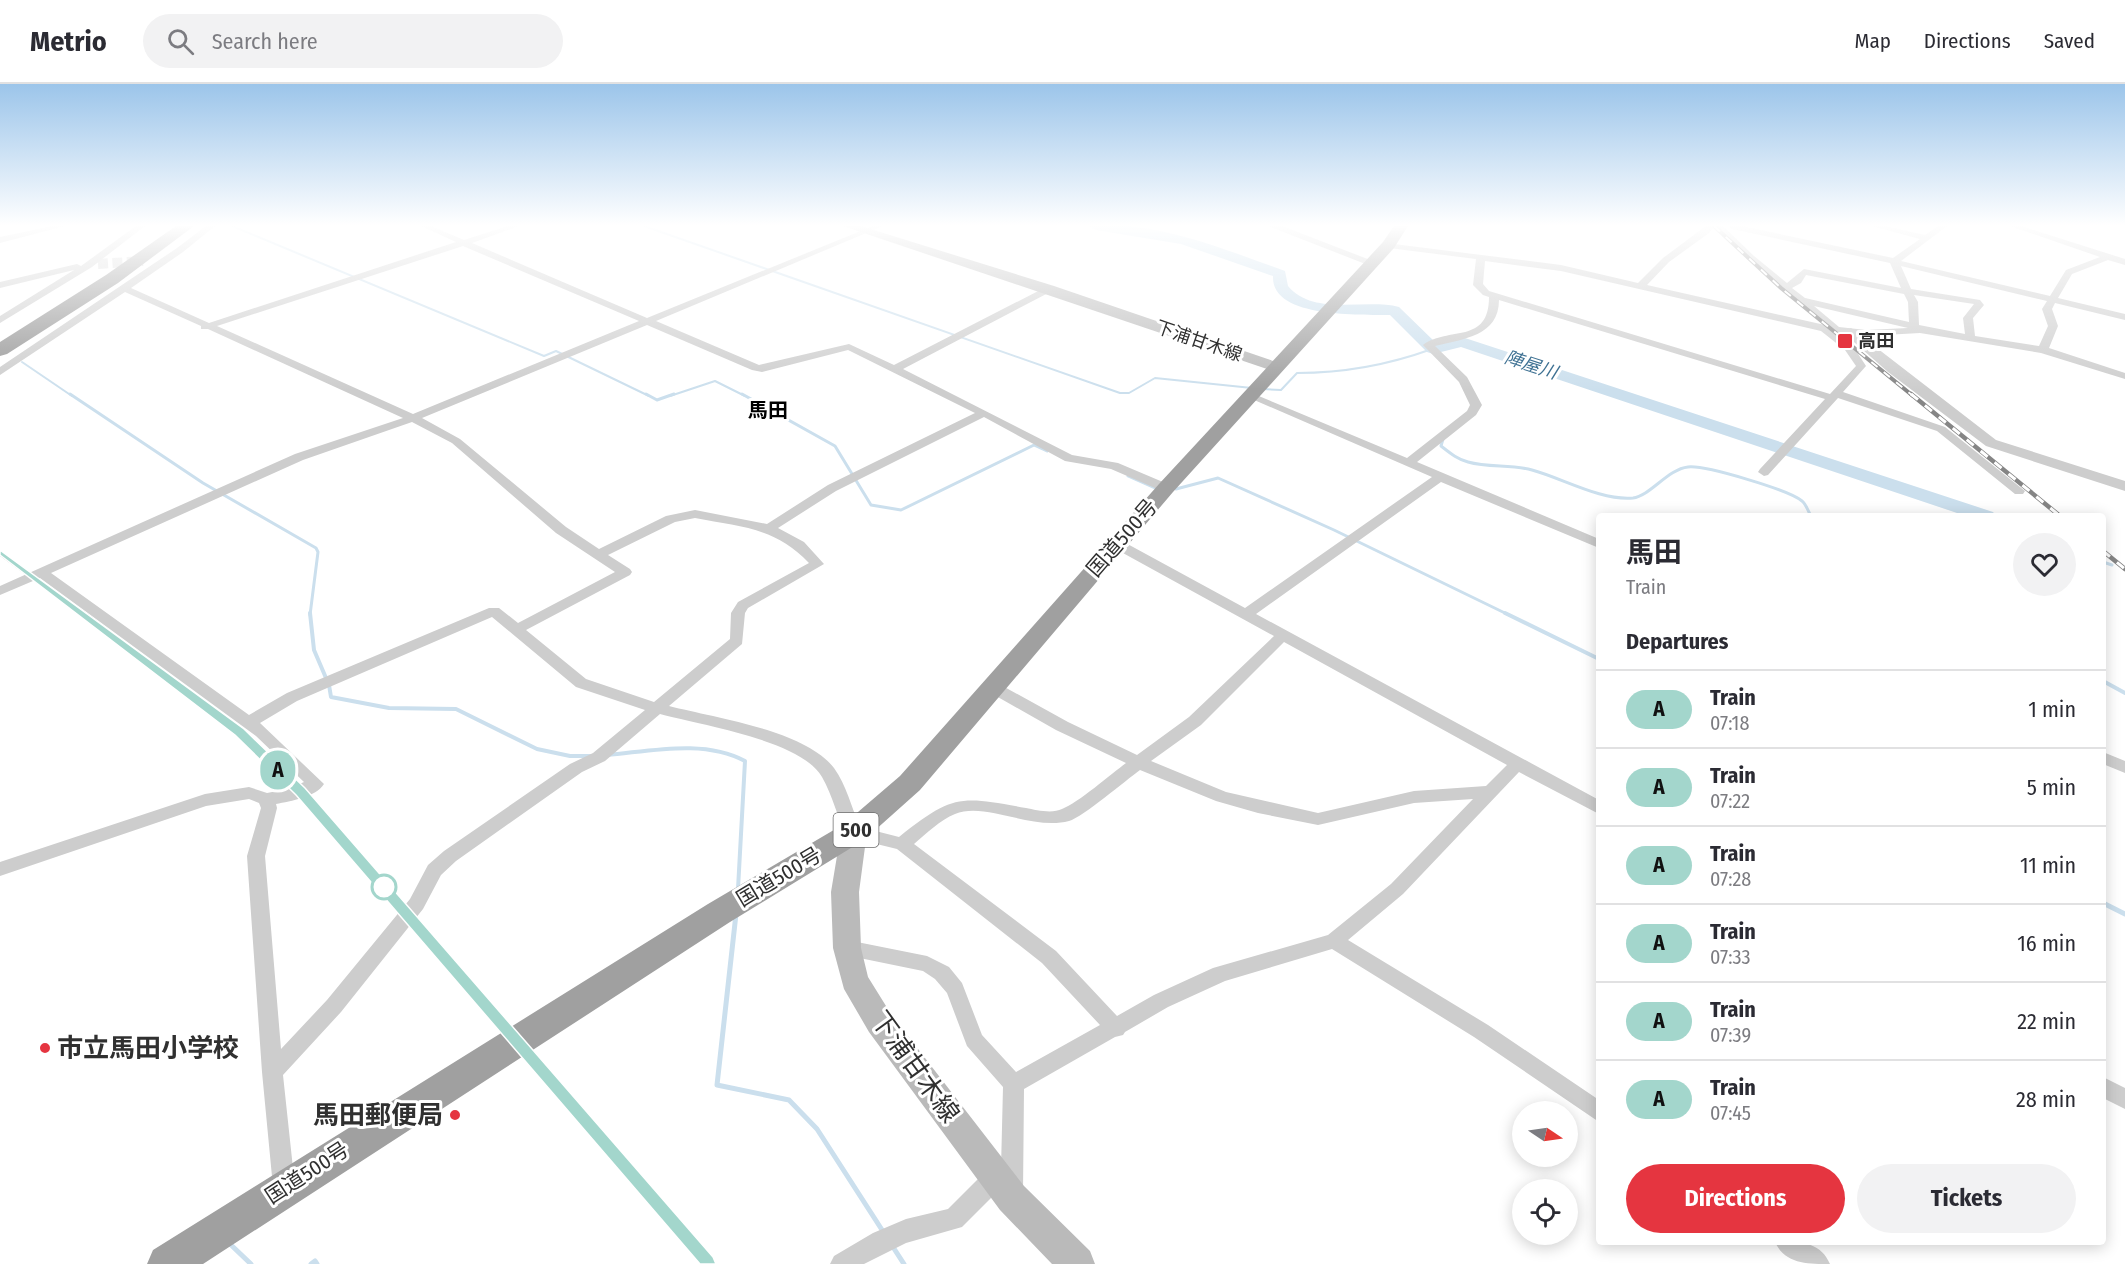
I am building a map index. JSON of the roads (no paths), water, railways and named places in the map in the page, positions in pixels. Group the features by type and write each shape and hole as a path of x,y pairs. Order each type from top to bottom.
{"highway":[{"path":"0,340 94,281"},
{"path":"0,350 109,281"},
{"name":"国道500号","path":"166,1264 719,913 854,832 910,783 1166,488 1354,281"}],"main road":[{"name":"下浦甘木線","path":"1026,281 1276,367"},
{"name":"下浦甘木線","path":"854,832 845,892 847,948 854,980 880,1023 1004,1188 1077,1264"}],"street":[{"path":"0,285 17,281"},
{"path":"0,320 65,281"},
{"path":"0,372 134,281"},
{"path":"205,327 345,281"},
{"path":"555,281 762,369 844,347 984,413 1069,458 1114,466 1166,488"},
{"path":"0,591 299,458 413,418 745,281"},
{"path":"1478,281 1478,285 1494,296 1941,429 2019,491"},
{"path":"1619,281 1824,328 1844,331 1917,328"},
{"path":"1641,286 1646,281"},
{"path":"1778,281 1991,443 2125,486"},
{"path":"1785,288 1798,281"},
{"path":"1855,281 1977,302 1980,305 1968,318 1970,339"},
{"path":"1903,281 1910,291 1917,328"},
{"path":"1975,281 2125,317"},
{"path":"2043,350 2053,326 2047,309 2063,281"},
{"path":"124,288 205,327 413,418 456,441 561,530 625,572 518,629"},
{"path":"893,370 1049,289"},
{"path":"1409,463 1472,413 1476,405 1474,395 1465,382 1428,345 1480,331 1488,324 1495,308 1494,296"},
{"path":"1799,299 1917,328 2043,350 2125,376"},
{"path":"1764,472 1861,366 1848,348 1824,328"},
{"path":"1250,396 1596,543"},
{"path":"769,528 832,488 984,413"},
{"path":"1246,614 1440,477"},
{"path":"272,1072 334,1006 417,904 434,870 450,856 576,768 599,757 737,641 738,613 742,605 817,564 799,545 769,528 687,514 600,554"},
{"path":"1117,544 1596,806"},
{"path":"0,869 205,800 249,793 267,799 291,795 316,784 306,772 249,722 42,573"},
{"path":"249,722 292,697 494,611 580,683 655,708 781,740 808,753 828,772 854,832 902,844 1049,957 1116,1029"},
{"path":"902,844 936,817 965,805 1053,819 1067,815 1195,721 1284,634"},
{"path":"994,688 1062,726 1137,762 1222,797 1318,819 1414,797 1490,792"},
{"path":"2106,759 2125,767"},
{"path":"1014,1084 1116,1029 1161,1001 1220,974 1334,941 1397,889 1518,763"},
{"path":"267,799 270,808 256,856 272,1072 284,1188"},
{"path":"1334,941 1481,1031 1596,1110"},
{"path":"842,1264 889,1237 954,1219 1004,1188 1014,1084 974,1040 955,989 942,974 927,964 847,948"},
{"path":"2106,1089 2125,1099"},
{"path":"1791,1245 1818,1264"}],"waterway":[{"path":"364,281 544,356 556,351 649,396"},
{"path":"801,281 1120,393 1129,393 1155,378 1252,388"},
{"name":"陣屋川","path":"1280,281 1281,287 1288,296 1315,306 1394,310 1433,349 1462,342 1977,513"},
{"path":"1262,389 1281,390 1297,373 1332,372 1366,367 1399,360 1432,349"},
{"path":"22,362 72,396"},
{"path":"670,396 715,381 745,396"},
{"path":"70,394 203,483 316,548 318,552 310,614"},
{"path":"646,394 657,400 674,394"},
{"path":"742,394 835,446 871,505 901,510 1034,445 1047,451"},
{"path":"1443,439 1441,446 1464,461 1532,470 1608,496 1633,498 1646,493 1673,472 1688,467 1697,467 1765,485 1794,496 1803,502 1809,513"},
{"path":"1128,476 1155,488"},
{"path":"1176,489 1218,478 1334,530 1509,615"},
{"path":"2106,563 2112,565"},
{"path":"1505,613 1596,658"},
{"path":"310,614 314,650 329,685 331,697 389,708 456,709 537,749 570,756 591,756"},
{"path":"2106,683 2125,693"},
{"path":"607,755 695,748 729,754 745,761 738,889"},
{"path":"2106,904 2125,914"},
{"path":"736,914 717,1085 789,1100 817,1129 884,1233"},
{"path":"230,1244 251,1264"},
{"path":"893,1247 904,1264"},
{"path":"311,1264 315,1261 317,1264"}],"railway":[{"path":"1774,281 1913,396"},
{"path":"1911,394 2056,513"},
{"path":"0,553 83,615"},
{"path":"2106,553 2125,569"},
{"path":"81,613 240,732 301,791 393,898"},
{"path":"392,897 707,1264"}],"train":[{"name":"A","path":"0,553 240,732 300,792 385,887 406,917 707,1264"}],"place":[{"name":"高田","path":"1845,341"},
{"name":"市立馬田小学校","path":"45,1048"},
{"name":"馬田郵便局","path":"455,1115"}],"district":[{"name":"馬田","path":"768,410"}]}
